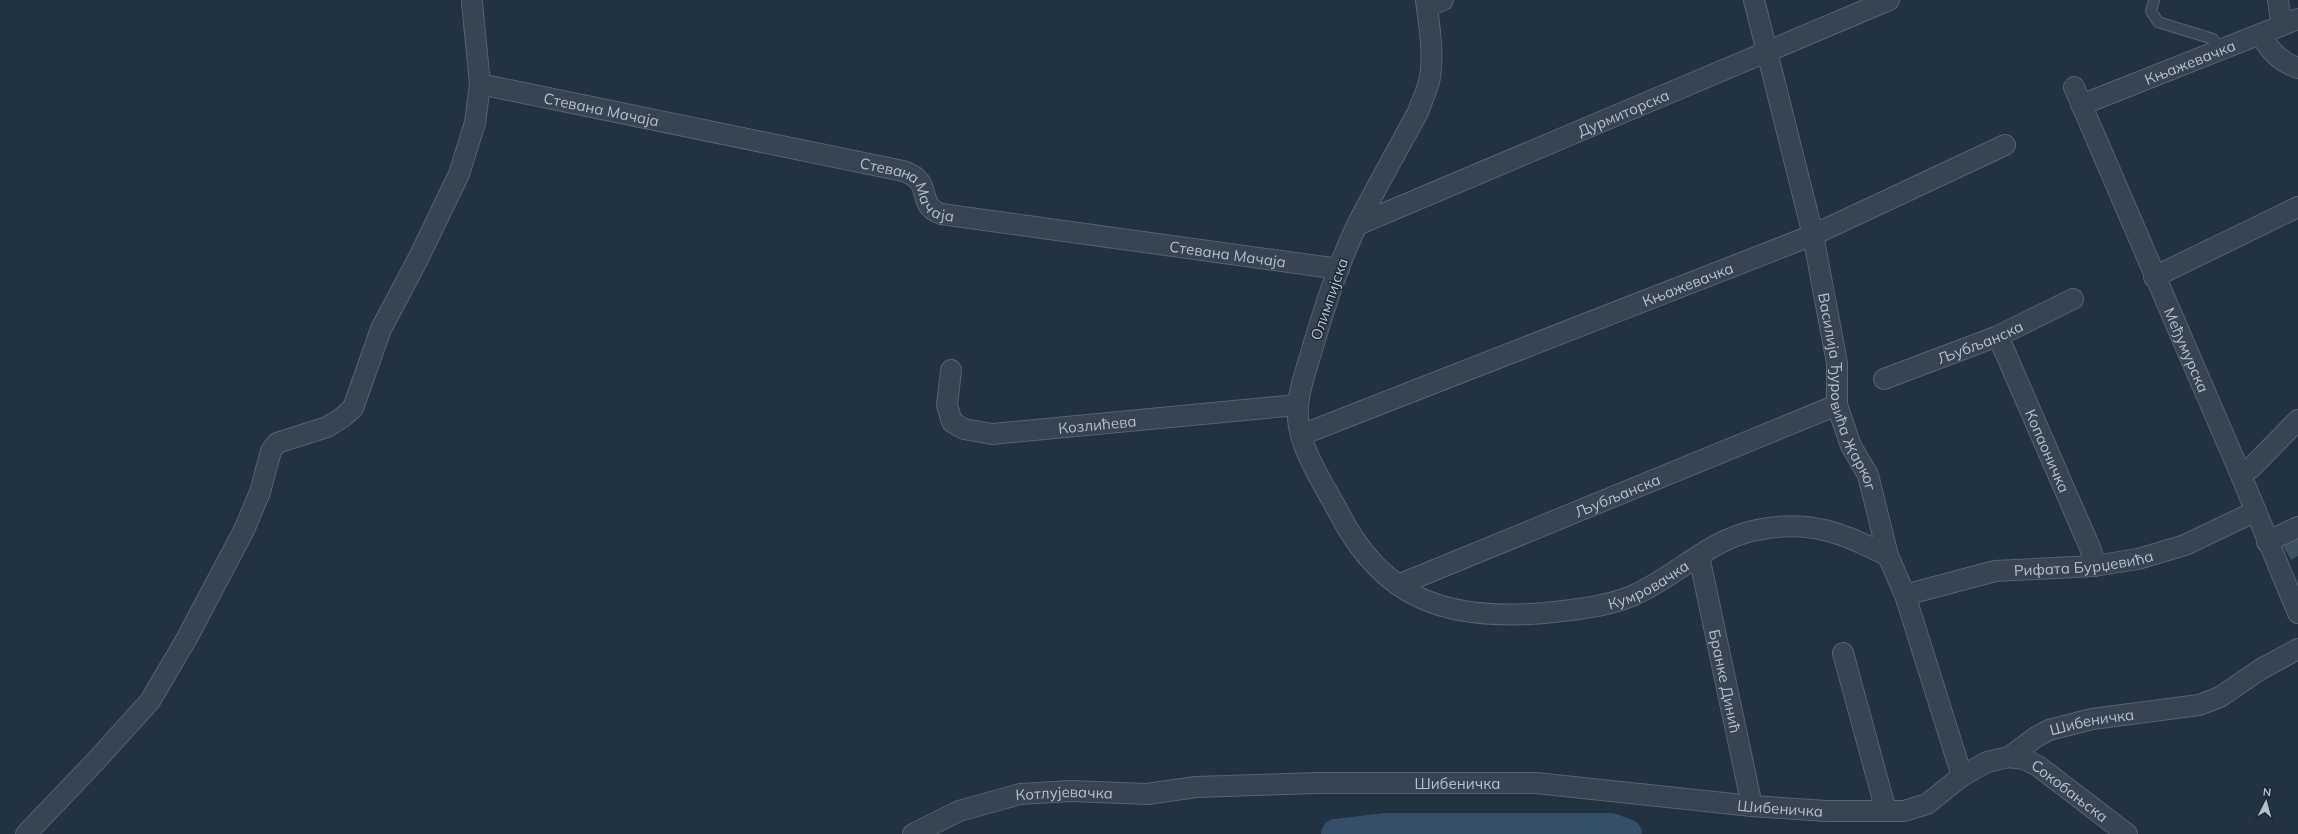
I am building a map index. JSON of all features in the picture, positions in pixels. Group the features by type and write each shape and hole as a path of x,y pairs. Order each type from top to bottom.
{"street":[{"name":"Василија Ђуровића Жарког","path":"1754,0 1813,235 1836,364 1837,404 1851,446 1868,475 1888,556 1906,595 1962,776"},
{"name":"Дурмиторска","path":"1357,225 1889,0"},
{"path":"2278,0 2280,14 2292,21"},
{"name":"Олимпијска","path":"1398,586 1366,555 1343,521 1312,461 1301,435 1297,406 1313,346 1339,269 1357,225 1418,112 1426,92 1430,78 1432,54 1432,2"},
{"path":"26,834 94,763 150,701 244,530 260,492 271,451 277,443 327,427 343,417 353,408 381,329 419,257 459,174 475,122 480,84 472,3"},
{"name":"Књажевачка","path":"2081,106 2261,35 2292,21"},
{"path":"2261,35 2269,49 2284,63 2298,68"},
{"name":"Стевана Мачаја","path":"480,84 903,171 917,177 920,181 927,204 931,209 941,214 1339,269"},
{"name":"Међумурска","path":"2074,87 2154,277 2240,473 2267,542 2298,613"},
{"name":"Књажевачка","path":"1301,435 1813,235 2004,145"},
{"path":"2154,277 2293,209"},
{"name":"Љубљанска","path":"1884,379 1998,336 2073,299"},
{"name":"Копаоничка","path":"1998,336 2091,550 2094,566"},
{"name":"Козлићева","path":"951,370 946,405 947,412 952,422 964,429 992,434 1297,406"},
{"name":"Љубљанска","path":"1398,586 1837,404"},
{"path":"2240,473 2251,468 2298,420"},
{"name":"Рифата Бурџевића","path":"1906,595 1995,571 2094,566 2138,559 2185,544 2256,512"},
{"name":"Кумровачка","path":"1398,586 1432,603 1466,613 1506,616 1568,611 1630,597 1699,556 1722,540 1758,529 1790,526 1826,529 1852,537 1888,556"},
{"path":"2267,542 2298,527"},
{"name":"Бранке Динић","path":"1699,556 1752,806"},
{"name":"Шибеничка","path":"1222,786 1418,782 1536,783 1752,806 1826,811 1904,811 1927,804 1962,776 1987,762 2009,757 2036,737 2049,730 2092,719 2199,705 2220,697 2261,669 2298,649"},
{"path":"1843,653 1886,811"},
{"name":"Сокобањска","path":"2009,757 2024,759 2038,766 2128,834"},
{"name":"Котлујевачка","path":"913,834 959,811 1020,794 1071,791 1147,794 1196,787 1222,786"}],"lane":[{"path":"2154,0 2151,11 2158,22 2213,39 2222,50"}],"building":[{"path":"2298,534 2298,556 2291,560 2282,544"}],"waterway":[{"path":"1336,834 1387,828 1611,828 1627,834"}]}
